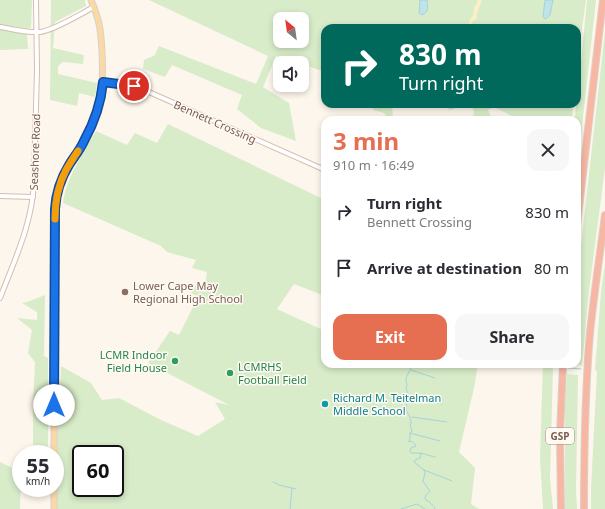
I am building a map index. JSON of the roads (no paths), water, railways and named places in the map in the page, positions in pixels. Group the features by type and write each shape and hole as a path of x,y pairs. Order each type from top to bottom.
{"highway":[{"path":"581,190 603,0"},
{"name":"GSP","path":"584,509 587,370 590,331 605,215"},
{"name":"GSP","path":"561,509 560,434 563,368"}],"main road":[{"path":"54,445 56,205 58,192 63,177 85,140 94,120 100,103 103,82 101,32 98,18 91,0"},
{"path":"54,497 54,509"}],"street":[{"name":"Seashore Road","path":"0,298 27,227 33,197 36,89 36,0"},
{"path":"0,27 36,32 48,30 94,7"},
{"name":"Bennett Crossing","path":"103,82 140,88 321,168"},
{"path":"0,196 33,197"}],"water":[{"path":"420,0 427,0 428,7 427,11 422,15 419,13"},
{"path":"545,0 553,0 550,15 546,19 543,16"}],"waterway":[{"path":"410,368 406,378 406,389 408,394 406,407 412,431 410,433 409,442 411,441 416,446 411,448 410,451 411,453 421,454 420,458 414,462 424,470 425,473 423,481 430,491 425,498 435,509"},
{"path":"568,368 581,369"},
{"path":"411,370 435,378"},
{"path":"409,398 442,404"},
{"path":"412,417 447,422"},
{"path":"410,433 440,441"},
{"path":"420,453 435,457"},
{"path":"424,470 452,481"},
{"path":"273,482 296,489"},
{"path":"290,509 292,488"},
{"path":"401,509 417,504 425,509"}],"place":[{"name":"Lower Cape May Regional High School","path":"125,292"},
{"name":"LCMR Indoor Field House","path":"175,361"},
{"name":"LCMRHS Football Field","path":"230,373"},
{"name":"Richard M. Teitelman Middle School","path":"325,404"}]}
